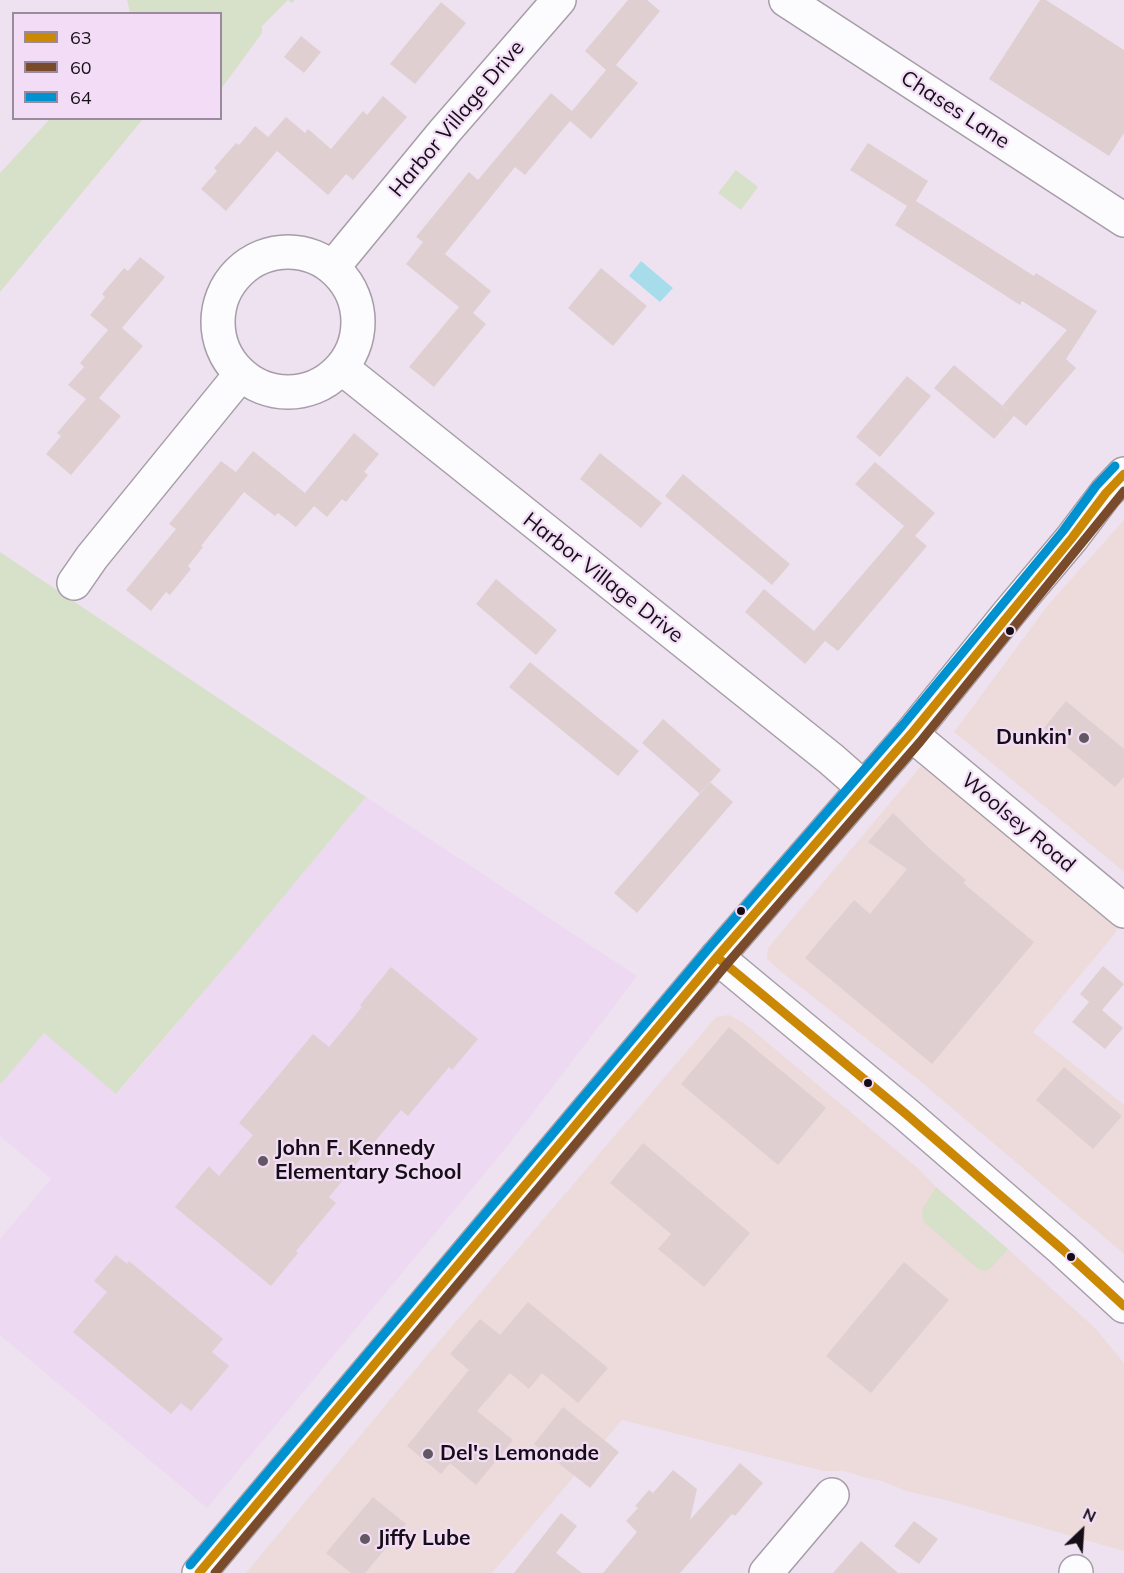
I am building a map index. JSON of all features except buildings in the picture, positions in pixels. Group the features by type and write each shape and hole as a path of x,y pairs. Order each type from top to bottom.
{"main road":[{"name":"Harbor Village Drive","path":"333,267 445,131 559,0"},
{"name":"Chases Lane","path":"786,0 1124,220"},
{"path":"288,251 320,258 333,267 345,279 353,292 358,308 357,340 342,369 311,388 293,392 274,391 256,384 241,374 230,361 222,345 218,328 221,302 232,279 257,258 288,251"},
{"name":"Harbor Village Drive","path":"342,369 831,759 864,788"},
{"path":"75,583 92,557 241,374"},
{"path":"199,1573 717,957 911,734 1072,538 1106,493 1124,474"},
{"name":"Woolsey Road","path":"911,734 1124,911"},
{"path":"717,957 906,1114 1124,1306"},
{"path":"766,1573 832,1495"}],"shaded area":[{"path":"1124,520 1123,871 954,732 1048,605"},
{"path":"921,766 1119,926 1033,1032 1124,1105 1124,1254 920,1081 767,959 768,948"},
{"name":"John F. Kennedy Elementary School","path":"366,797 637,976 510,1143 207,1508 0,1335 0,1239 51,1179 0,1136 0,1085 44,1033 117,1094"},
{"path":"729,1015 744,1023 920,1170 936,1187 1095,1328 1124,1363 1124,1551 906,1491 882,1481 844,1471 823,1471 622,1420 492,1573 246,1573 418,1366 716,1017"}],"green space":[{"path":"127,0 288,0 262,26 262,33 222,88 222,12 130,12"},
{"path":"49,120 142,120 0,292 0,173"},
{"path":"736,170 758,187 741,210 718,193"},
{"path":"0,552 366,797 116,1094 44,1033 0,1085"},
{"path":"936,1187 1008,1249 990,1269 985,1271 978,1269 925,1223 922,1216 923,1208"}],"water":[{"path":"641,261 673,288 660,302 629,276"}],"transit line":[{"name":"64","path":"190,1565 708,949 902,726 1063,531 1096,486 1115,466"},
{"name":"63","path":"199,1573 717,957 911,734 1072,538 1106,493 1124,474"},
{"name":"60","path":"215,1573 726,965 920,742 1124,491"},
{"name":"63","path":"717,957 906,1114 1124,1306"}],"place":[{"name":"Dunkin'","path":"1084,738"},
{"name":"John F. Kennedy Elementary School","path":"263,1161"},
{"name":"Del's Lemonade","path":"428,1454"},
{"name":"Jiffy Lube","path":"365,1539"}]}
